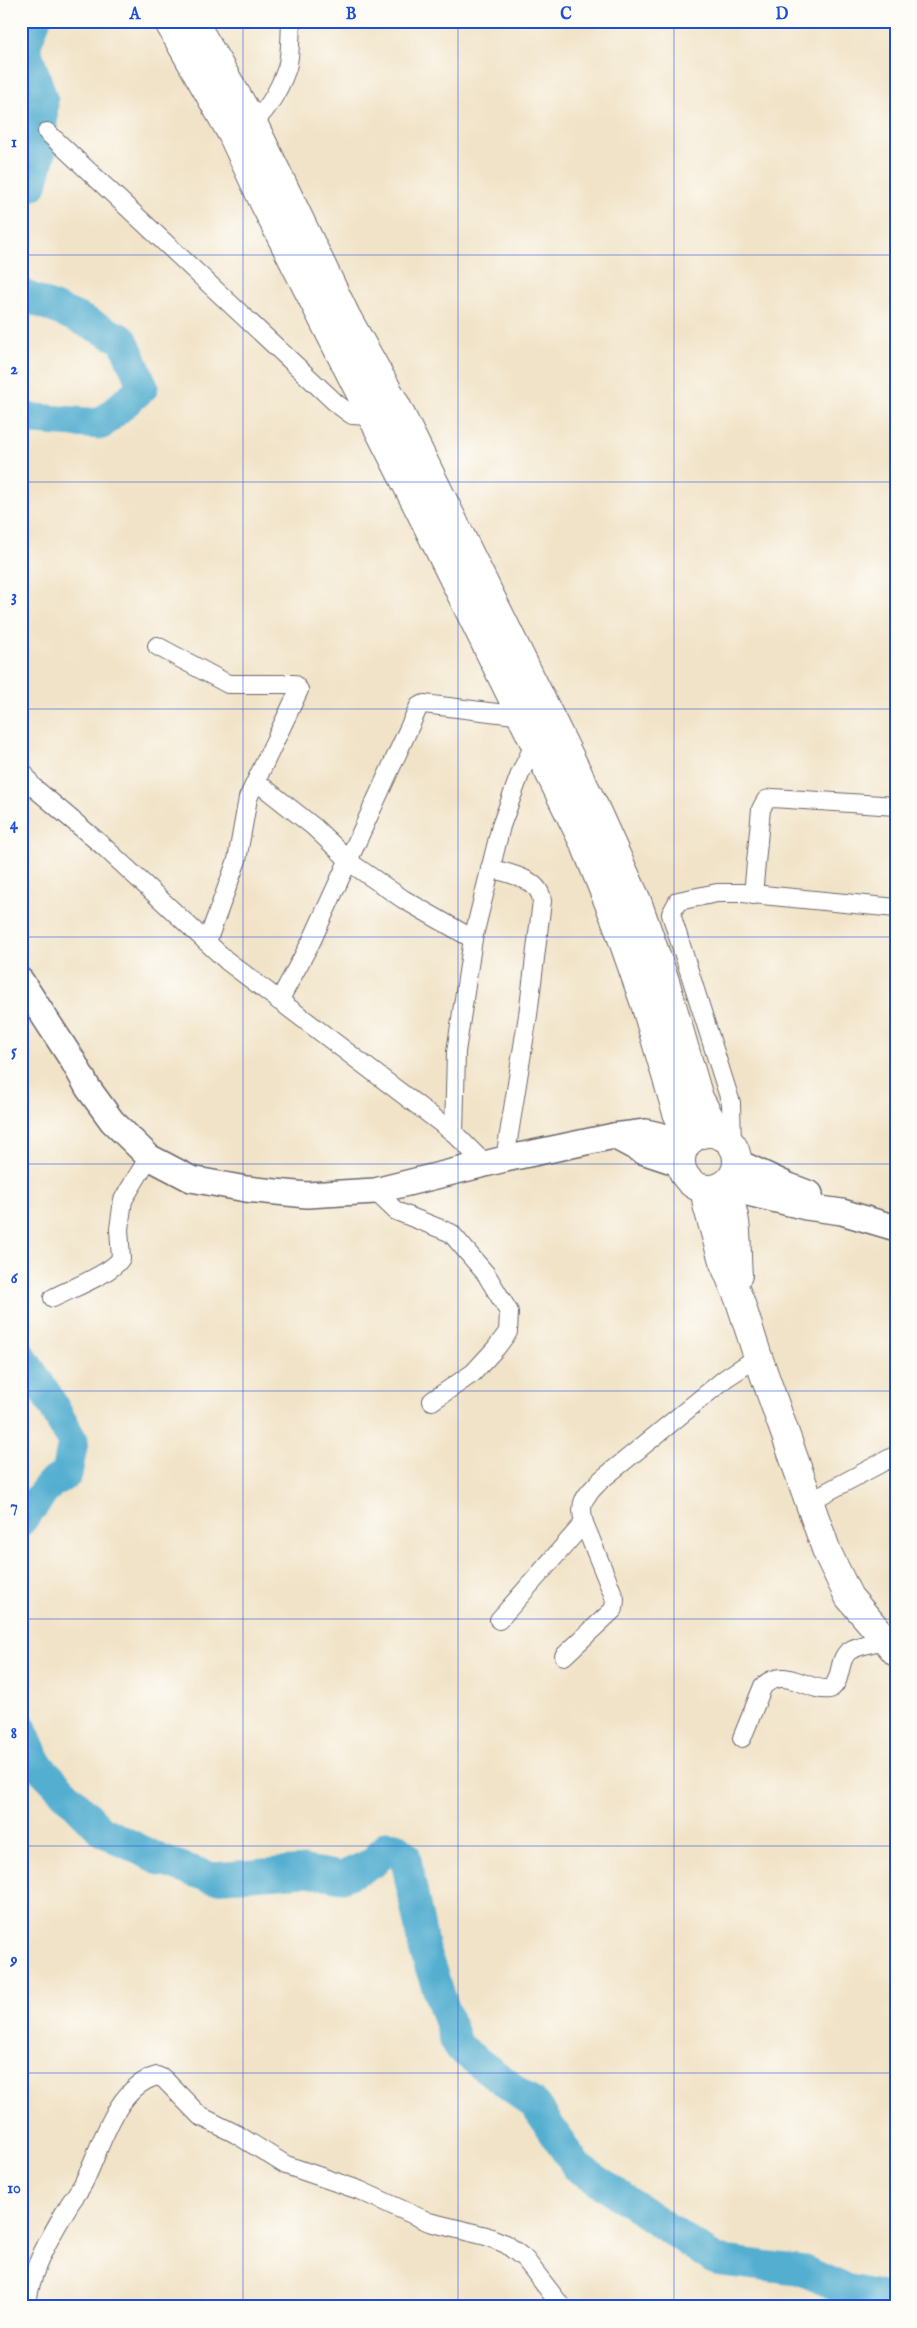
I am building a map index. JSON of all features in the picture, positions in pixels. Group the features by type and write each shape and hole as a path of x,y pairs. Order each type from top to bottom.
{"main road":[{"path":"168,21 242,129 396,405 431,505 533,711 594,806 637,901 665,981 671,1047"},
{"path":"193,21 370,416 431,505"},
{"path":"533,711 535,742 586,847 622,940 671,1047 699,1098 712,1160 730,1199 736,1222 736,1263 740,1301 827,1552 849,1597 890,1646"},
{"path":"21,981 60,1039 93,1095 112,1121 149,1157 191,1179 246,1189 307,1195 375,1191 614,1136 646,1132 712,1160 744,1192 806,1207 842,1212 896,1228"}],"street":[{"path":"242,129 275,95 287,66 291,21"},
{"path":"47,132 337,404 352,415 370,416"},
{"path":"157,646 228,684 284,683 297,686 299,690 298,697 248,798 237,860 207,942"},
{"path":"279,1000 311,942 420,704 533,711"},
{"path":"454,1133 456,1052 473,939 501,826 520,774 535,742"},
{"path":"21,769 27,786 103,846 227,961 454,1133 496,1162 528,1015 542,901 541,892 536,886 522,878 490,868"},
{"path":"257,782 314,827 348,859 403,899 473,939"},
{"path":"753,895 761,809 766,800 790,799 896,806"},
{"path":"712,1160 730,1103 671,914 678,901 716,893 742,893 896,908"},
{"path":"53,1298 107,1271 119,1262 121,1258 120,1213 123,1200 149,1157"},
{"path":"375,1191 396,1211 451,1233 486,1274 509,1312 508,1332 496,1348 473,1373 432,1401"},
{"path":"564,1656 614,1609 615,1599 584,1523 582,1505 584,1498 601,1480 726,1378 758,1357"},
{"path":"810,1501 896,1455"},
{"path":"499,1620 584,1523"},
{"path":"742,1738 763,1686 767,1683 781,1677 830,1689 836,1686 843,1660 848,1651 890,1646"},
{"path":"27,2307 31,2286 41,2256 83,2184 115,2113 131,2092 142,2082 157,2076 164,2079 200,2116 236,2134 286,2165 359,2190 429,2222 486,2236 506,2244 525,2259 562,2307"}],"waterway":[{"path":"21,188 32,185 41,151 43,101 25,47 35,21"},
{"path":"21,294 78,318 123,340 143,387 101,424 21,418"},
{"path":"21,1356 47,1395 73,1442 67,1474 50,1484 21,1521"},
{"path":"21,1727 37,1764 102,1831 163,1861 212,1878 306,1871 342,1877 373,1863 387,1846 395,1847 405,1855 424,1949 457,2046 535,2105 577,2167 715,2260 804,2271 845,2289 896,2300"}]}
